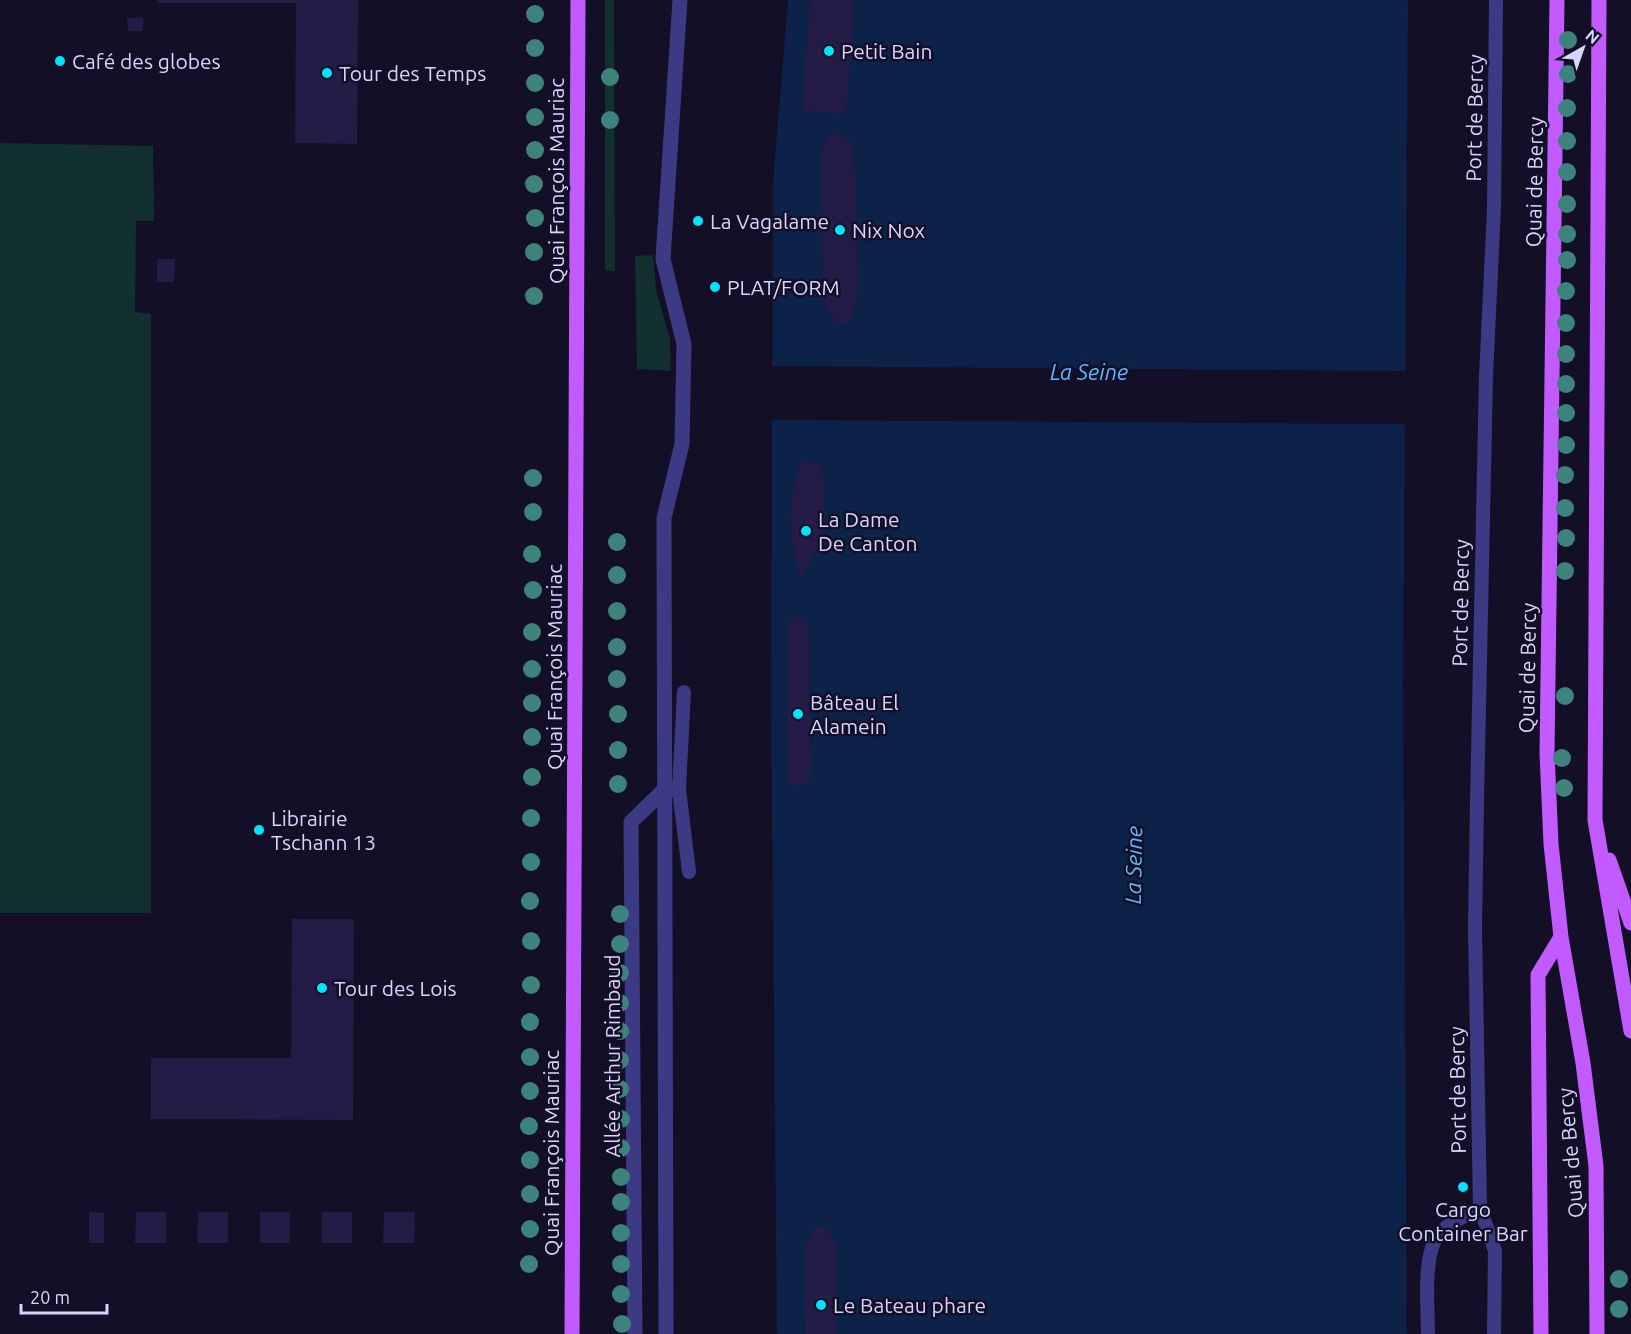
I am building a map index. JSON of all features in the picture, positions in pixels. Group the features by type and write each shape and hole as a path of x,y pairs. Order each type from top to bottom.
{"main road":[{"name":"Quai François Mauriac","path":"572,1334 578,0"},
{"name":"Quai de Bercy","path":"1557,0 1547,753 1551,844 1561,938 1583,1063 1596,1167 1597,1334"},
{"path":"1599,0 1595,820 1631,1031"},
{"path":"1595,820 1631,923"},
{"path":"1541,1334 1538,975 1561,938"}],"street":[{"path":"666,1334 663,518 682,444 684,344 663,259 680,0"},
{"name":"Allée Arthur Rimbaud","path":"635,1334 631,822 663,791"}],"lane":[{"name":"Port de Bercy","path":"1494,1334 1494,1251 1480,1208 1475,929 1486,376 1494,209 1496,0"},
{"path":"684,692 679,789 689,872"},
{"path":"663,791 679,789"},
{"path":"1428,1334 1431,1246 1440,1232 1480,1208"}],"green space":[{"path":"605,0 614,0 615,271 605,270"},
{"path":"0,143 153,146 154,221 136,221 135,312 151,314 151,913 0,913"},
{"path":"653,255 656,290 670,339 671,371 637,369 635,256"}],"water":[{"name":"La Seine","path":"788,0 1408,0 1403,683 1407,1334 777,1334 771,706 773,182"}],"pier":[{"path":"772,366 1408,371 1408,424 772,420"}],"building":[{"name":"Tour des Temps","path":"157,0 358,0 357,144 295,143 296,3 157,3"},
{"name":"Petit Bain","path":"810,0 855,0 846,114 802,110"},
{"path":"127,18 143,18 143,31 128,31"},
{"name":"Nix Nox","path":"835,133 846,137 851,143 856,180 858,293 853,313 848,322 840,327 827,308 823,290 821,165 823,144"},
{"path":"157,259 175,259 174,282 157,282"},
{"name":"La Dame De Canton","path":"801,461 822,464 825,491 824,518 819,544 803,576 799,574 790,517 793,491"},
{"name":"Bâteau El Alamein","path":"796,616 806,622 809,630 810,778 808,782 800,786 787,779 787,624"},
{"name":"Tour des Lois","path":"292,919 354,919 353,1120 151,1119 151,1058 291,1058"},
{"path":"89,1212 104,1213 104,1243 89,1243"},
{"path":"136,1212 166,1212 166,1243 135,1243"},
{"path":"198,1212 228,1212 228,1243 197,1243"},
{"path":"260,1212 290,1212 290,1243 260,1243"},
{"path":"322,1212 352,1212 352,1243 322,1243"},
{"path":"384,1212 415,1212 414,1243 383,1243"},
{"name":"Le Bateau phare","path":"817,1226 828,1229 836,1246 836,1334 806,1334 805,1249 812,1230"}],"place":[{"name":"Petit Bain","path":"829,51"},
{"name":"Café des globes","path":"60,61"},
{"name":"Tour des Temps","path":"327,73"},
{"name":"La Vagalame","path":"698,221"},
{"name":"Nix Nox","path":"840,230"},
{"name":"PLAT/FORM","path":"715,287"},
{"name":"La Dame De Canton","path":"806,531"},
{"name":"Bâteau El Alamein","path":"798,714"},
{"name":"Librairie Tschann 13","path":"259,830"},
{"name":"Tour des Lois","path":"322,988"},
{"name":"Cargo Container Bar","path":"1463,1187"},
{"name":"Le Bateau phare","path":"821,1305"}]}
